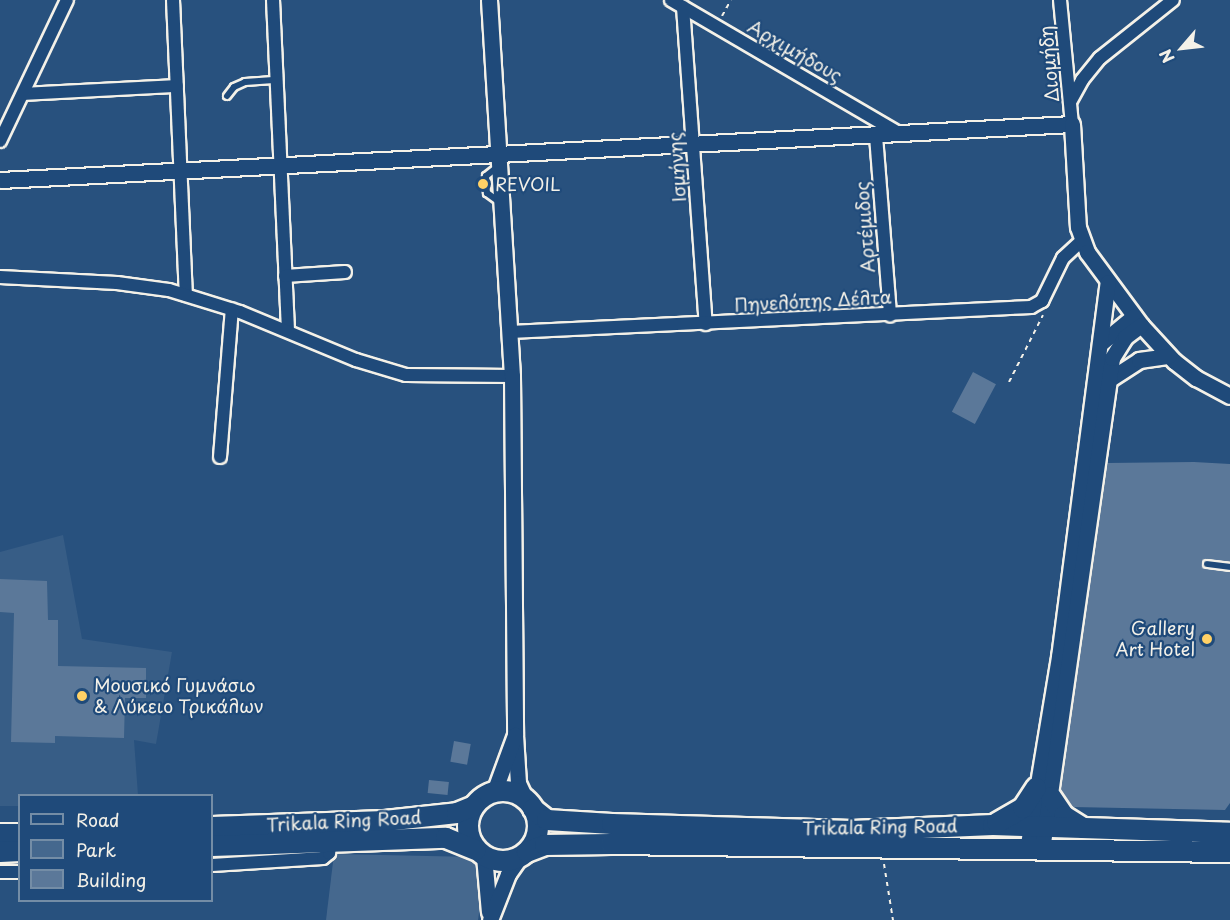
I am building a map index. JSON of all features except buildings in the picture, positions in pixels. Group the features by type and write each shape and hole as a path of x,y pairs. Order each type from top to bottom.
{"main road":[{"path":"480,853 468,832 474,806 494,792 509,791 530,804 537,835 524,855"},
{"path":"993,825 1044,793 1064,816 1083,828"},
{"name":"Trikala Ring Road","path":"530,804 547,820 612,824 852,831 993,825 1230,833"},
{"name":"Trikala Ring Road","path":"213,827 385,821 457,813 474,806"},
{"path":"0,834 18,834"},
{"path":"213,846 446,838 502,862 545,845 566,844 883,846 1230,852"},
{"path":"0,852 18,851"}],"street":[{"path":"0,141 67,0"},
{"path":"173,0 186,295"},
{"path":"273,0 288,331"},
{"path":"489,0 502,160 512,376 515,735 518,783 530,804"},
{"name":"Αρχιμήδους","path":"671,0 900,134"},
{"name":"Διομήδη","path":"1060,0 1072,124"},
{"path":"1070,102 1082,80 1100,58 1173,0"},
{"name":"Ισμήνης","path":"683,7 706,324"},
{"path":"23,93 177,86"},
{"path":"0,180 281,166 502,160 693,146 1072,124 1082,240 1108,282 1169,356 1196,378 1230,396"},
{"name":"Αρτέμιδος","path":"876,136 890,315"},
{"path":"1042,301 1063,258 1082,240"},
{"path":"285,276 345,272"},
{"path":"0,277 117,283 186,295 232,309 356,360 406,375 512,376"},
{"path":"1044,793 1060,646 1108,282"},
{"name":"Πηνελόπης Δέλτα","path":"510,332 1019,308 1042,301"},
{"path":"220,457 232,309"},
{"path":"1100,344 1138,320"},
{"path":"1035,850 1110,379 1116,350 1138,320"},
{"path":"1110,379 1139,360 1169,356"},
{"path":"494,792 515,735"},
{"path":"213,865 310,860 329,853 331,843"},
{"path":"480,853 489,920"},
{"path":"489,920 508,873 524,855"},
{"path":"0,872 18,872"}],"lane":[{"path":"227,96 234,87 245,82 277,80"},
{"path":"1207,564 1230,567"}],"path":[{"path":"716,26 731,0"},
{"path":"1009,382 1040,322 1042,301"},
{"path":"883,846 885,885 893,920"}],"shaded area":[{"name":"Μουσικό Γυμνάσιο & Λύκειο Τρικάλων","path":"63,535 82,639 172,652 156,744 134,740 138,794 18,794 18,806 0,806 0,552"}],"green space":[{"path":"334,854 475,857 485,873 478,920 326,920"}],"place":[{"name":"REVOIL","path":"483,184"},
{"name":"Gallery Art Hotel","path":"1207,639"},
{"name":"Μουσικό Γυμνάσιο & Λύκειο Τρικάλων","path":"82,696"}]}
